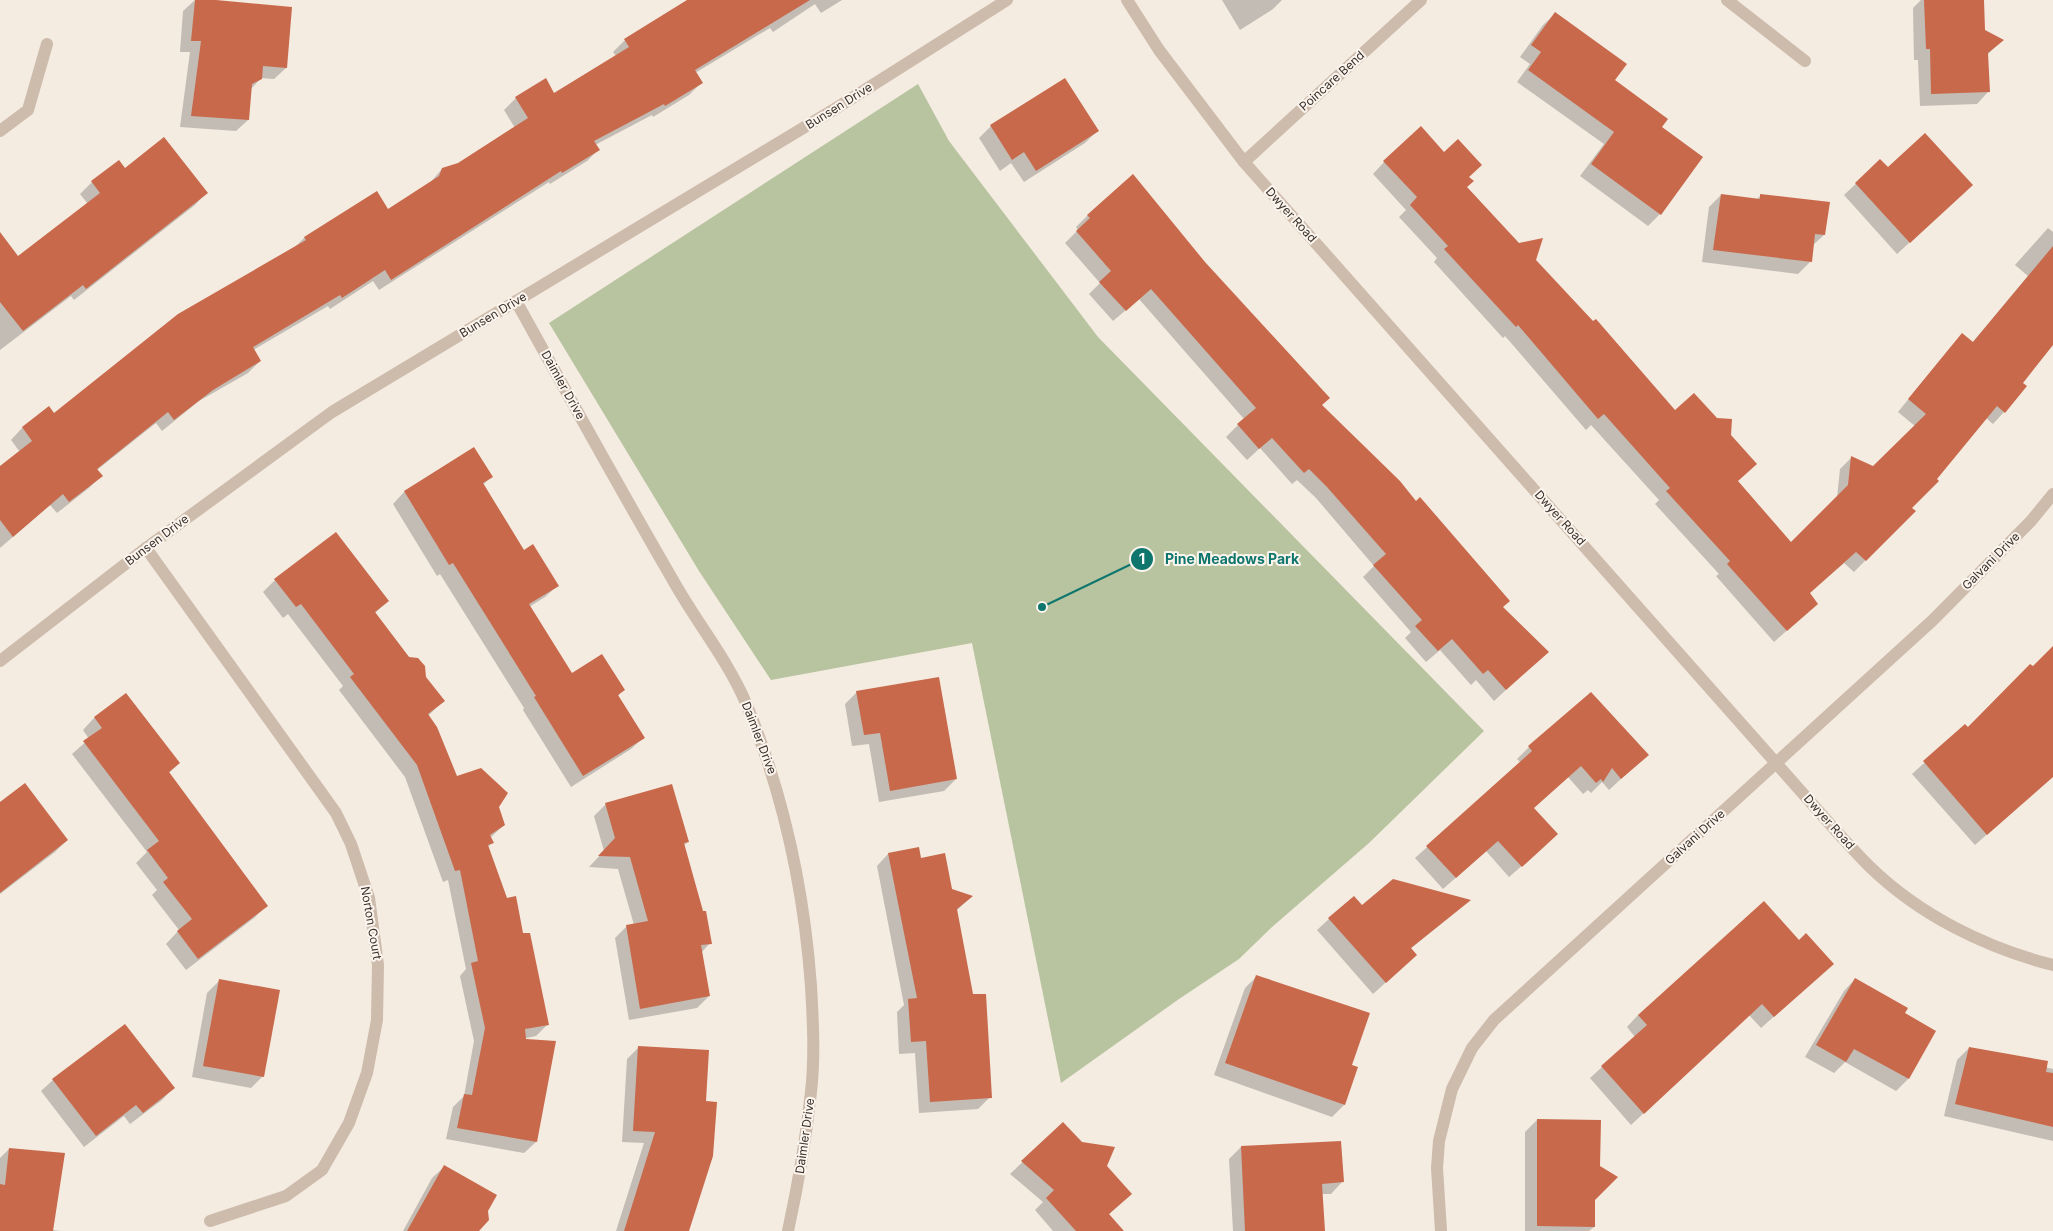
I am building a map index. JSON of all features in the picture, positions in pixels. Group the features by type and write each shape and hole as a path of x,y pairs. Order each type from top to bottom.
{"street":[{"name":"Bunsen Drive","path":"0,661 146,548 332,412 838,107 1007,0"},
{"name":"Dwyer Road","path":"1127,0 1159,50 1244,162 1870,867 1916,904 1967,934 2022,957 2053,965"},
{"name":"Poincare Bend","path":"1244,162 1421,0"},
{"path":"1727,0 1805,61"},
{"path":"0,131 28,110 47,44"},
{"name":"Daimler Drive","path":"516,301 676,585 717,648 745,700 772,771 791,843 808,940 813,1023 811,1090 801,1172 788,1231"},
{"name":"Galvani Drive","path":"1441,1231 1437,1168 1439,1141 1452,1088 1472,1048 1494,1020 1933,620 2031,521 2053,494"},
{"name":"Norton Court","path":"146,548 336,813 350,844 368,898 378,965 377,1020 367,1073 349,1123 322,1170 286,1196 210,1221"}],"green space":[{"path":"918,84 949,141 1098,337 1484,731 1369,843 1272,927 1239,959 1061,1083 972,643 771,680 699,571 549,323"}],"building":[{"path":"195,0 216,0 292,7 287,68 263,66 262,79 252,84 249,120 191,116 201,41 191,41"},
{"path":"687,0 810,0 695,70 703,83 665,106 664,104 594,141 600,150 562,173 561,171 391,280 385,270 342,298 340,295 253,347 261,361 213,390 174,420 168,412 97,469 103,476 69,502 63,494 13,537 0,520 0,466 32,441 22,427 49,406 54,413 178,314 306,240 304,237 377,191 388,209 439,176 442,168 458,163 528,118 515,97 546,78 554,93 629,47 624,39"},
{"path":"1924,0 1984,0 1985,30 2004,40 1988,53 1990,92 1931,94 1930,49 1926,49"},
{"path":"1555,12 1627,64 1615,80 1668,119 1662,127 1703,157 1661,215 1591,164 1614,132 1528,70 1541,52 1531,45"},
{"path":"1065,78 1099,131 1036,171 1024,152 1012,160 990,125"},
{"path":"1421,126 1444,152 1458,139 1482,165 1469,177 1474,181 1467,187 1519,243 1543,238 1536,260 1593,321 1596,319 1675,410 1694,393 1717,418 1732,419 1731,435 1757,464 1738,481 1791,542 1848,485 1851,456 1873,466 1926,414 1908,399 1962,333 1973,342 2053,246 2053,345 2023,383 2027,386 2005,413 1997,406 1937,479 1939,481 1912,508 1916,511 1866,561 1856,552 1810,593 1818,604 1787,631 1727,564 1730,561 1666,491 1670,488 1604,414 1598,419 1518,325 1516,327 1444,249 1448,246 1410,205 1417,197 1383,161"},
{"path":"1925,133 1973,185 1910,243 1855,183 1880,159 1888,167"},
{"path":"164,137 208,193 86,289 83,285 23,331 0,302 0,232 18,256 100,193 91,181 119,160 125,168"},
{"path":"1133,174 1205,262 1330,398 1322,405 1400,481 1416,501 1420,497 1510,601 1503,607 1549,652 1506,690 1488,670 1483,674 1452,639 1438,651 1415,626 1422,620 1373,565 1386,554 1327,487 1309,469 1304,473 1272,438 1259,449 1237,424 1256,408 1151,289 1126,311 1099,282 1111,271 1076,231 1090,218 1087,215"},
{"path":"1721,194 1760,199 1760,194 1830,202 1825,235 1815,234 1812,262 1713,250"},
{"path":"474,447 493,477 483,483 524,550 533,544 559,586 529,604 572,673 602,654 625,690 618,695 645,738 583,776 534,697 536,696 453,563 449,565 404,491"},
{"path":"336,532 389,601 375,612 409,657 418,658 425,666 426,677 445,701 428,714 437,727 457,776 481,768 508,793 499,807 505,825 490,835 494,843 488,845 507,898 516,896 523,933 530,933 549,1025 525,1029 526,1039 556,1041 537,1142 457,1128 464,1094 472,1095 485,1028 471,963 478,961 460,870 455,871 417,765 350,677 354,674 301,604 296,607 274,579"},
{"path":"2053,646 2053,777 1987,835 1923,761 1965,724 1968,727 2030,664 2033,666"},
{"path":"939,677 957,779 890,791 880,733 864,735 856,691"},
{"path":"1591,692 1649,755 1621,779 1612,768 1603,782 1601,779 1596,783 1581,766 1534,808 1558,834 1522,867 1498,841 1456,878 1426,846 1532,751 1528,746"},
{"path":"126,693 180,763 169,772 268,906 198,959 177,931 192,919 163,882 168,878 147,850 159,841 83,741 102,728 94,717"},
{"path":"25,783 68,840 0,893 0,802"},
{"path":"672,784 689,842 684,843 703,911 706,911 712,944 701,945 710,996 640,1009 626,925 648,921 630,857 598,856 615,838 605,803"},
{"path":"919,847 921,858 945,853 952,889 973,896 957,909 973,994 986,994 992,1098 930,1102 926,1041 911,1042 908,999 917,998 888,853"},
{"path":"1393,879 1471,900 1411,948 1417,955 1386,983 1328,918 1354,896 1362,905"},
{"path":"1764,901 1799,940 1806,933 1834,964 1774,1017 1762,1004 1644,1114 1601,1066 1647,1025 1638,1015"},
{"path":"1256,975 1370,1013 1352,1065 1358,1067 1345,1105 1225,1063"},
{"path":"1855,978 1908,1008 1905,1013 1936,1031 1909,1079 1854,1049 1846,1062 1816,1045"},
{"path":"219,979 280,990 264,1077 203,1066"},
{"path":"125,1024 175,1088 143,1113 136,1105 96,1136 52,1079"},
{"path":"638,1046 709,1050 706,1101 717,1102 713,1156 689,1231 624,1231 655,1132 633,1131"},
{"path":"1969,1047 2048,1061 2046,1072 2053,1073 2053,1127 1955,1104"},
{"path":"1537,1119 1601,1120 1600,1166 1618,1177 1595,1200 1595,1227 1537,1226"},
{"path":"1063,1122 1082,1142 1115,1147 1107,1166 1132,1194 1109,1214 1124,1231 1076,1231 1046,1198 1054,1190 1021,1161"},
{"path":"1341,1141 1344,1182 1322,1184 1325,1231 1245,1231 1241,1146"},
{"path":"9,1148 65,1153 53,1231 0,1231 0,1184 5,1185"},
{"path":"444,1165 497,1195 488,1211 489,1220 479,1231 407,1231"}],"place":[{"name":"Pine Meadows Park","path":"1042,607"}]}
